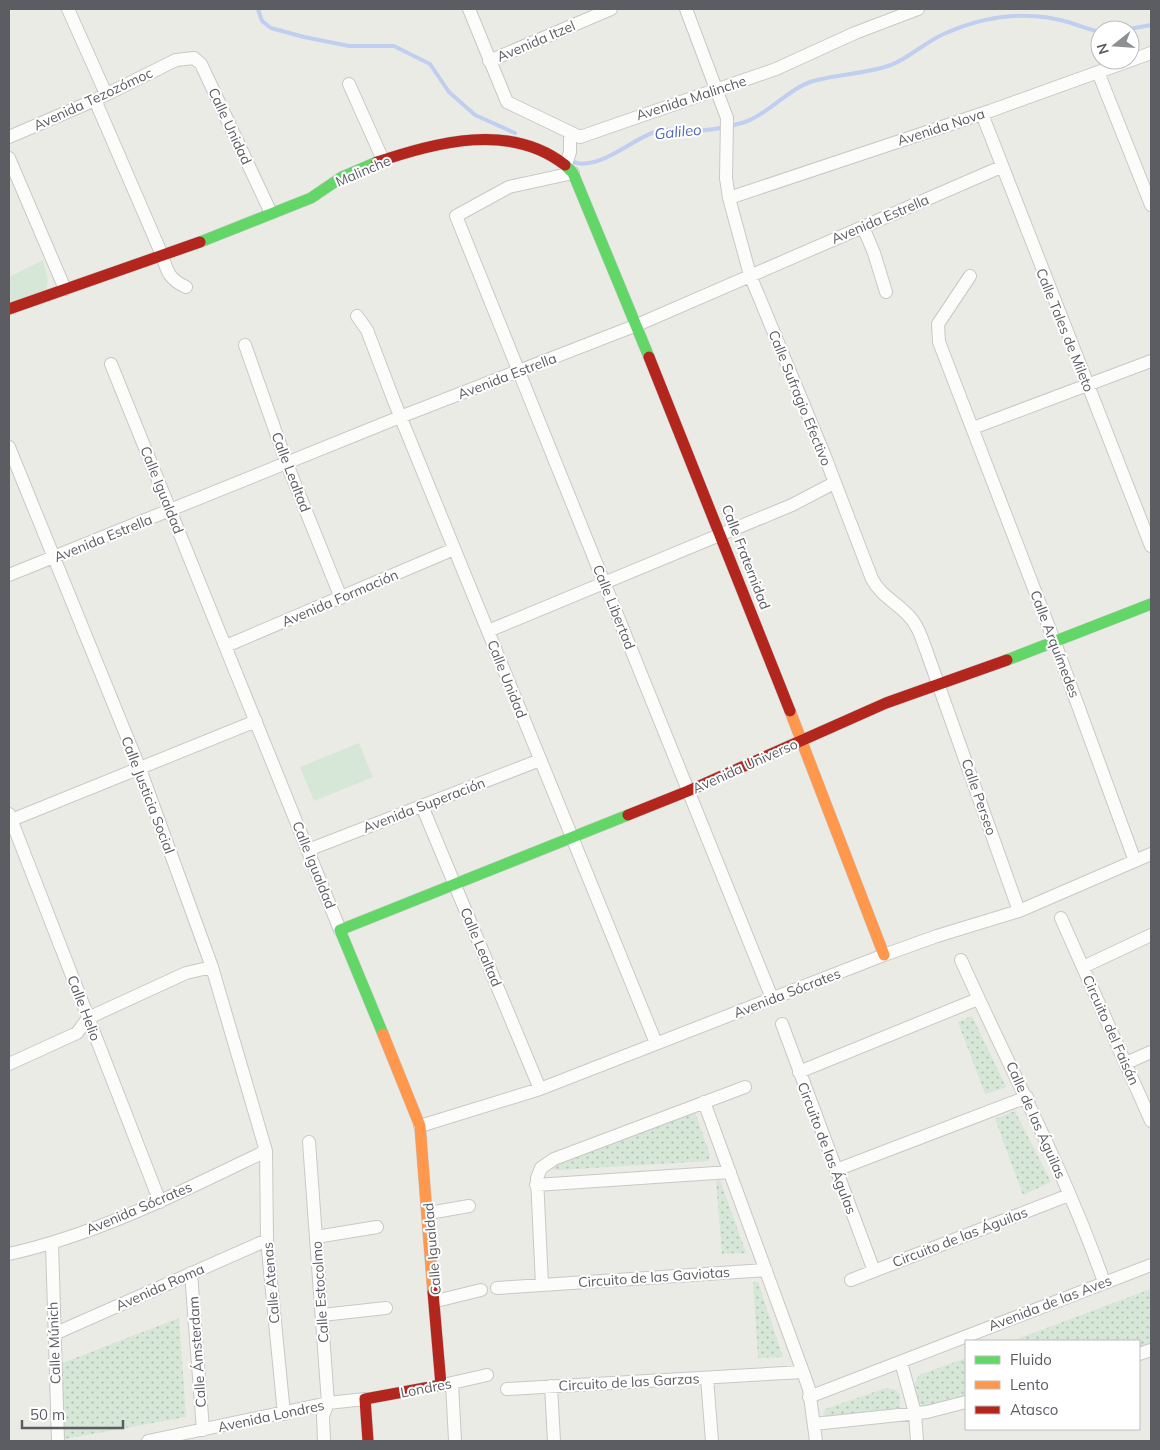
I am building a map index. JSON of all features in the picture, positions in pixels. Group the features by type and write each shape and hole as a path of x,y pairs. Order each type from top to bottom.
{"street":[{"path":"68,9 162,255 167,273 175,282 186,287"},
{"path":"469,9 507,102 570,134 569,169"},
{"name":"Avenida Itzel","path":"489,61 611,9"},
{"name":"Calle Sufragio Efectivo","path":"686,9 729,126 726,161 728,198 750,275 872,579 882,595 908,615 916,626 939,684"},
{"name":"Avenida Malinche","path":"570,134 580,137 585,136 627,119 776,70 855,33 912,10"},
{"name":"Avenida Nova","path":"728,198 982,114 1151,53"},
{"name":"Calle Unidad","path":"176,60 190,57 201,64 271,213"},
{"name":"Avenida Tezozómoc","path":"9,138 101,97 176,60"},
{"path":"1098,72 1151,205"},
{"path":"350,84 383,160"},
{"name":"Calle Tales de Mileto","path":"982,114 1001,167 1151,546"},
{"name":"Malinche","path":"9,308 162,255 313,197 340,178 383,160 448,143 504,139 546,152 569,169"},
{"path":"9,158 65,289"},
{"name":"Avenida Estrella","path":"9,575 400,417 637,325 1001,167"},
{"name":"Calle Libertad","path":"569,169 510,186 456,216 772,998"},
{"name":"Calle Fraternidad","path":"569,169 637,325 722,536 884,955"},
{"path":"862,227 874,253 886,292"},
{"name":"Calle Arquímedes","path":"970,276 938,324 937,332 942,353 973,428 1055,643 1135,860"},
{"name":"Calle Unidad","path":"357,316 367,330 400,417 656,1043"},
{"name":"Calle Lealtad","path":"245,345 287,464 340,598"},
{"path":"973,428 1151,361"},
{"name":"Calle Igualdad","path":"111,364 420,1126 436,1302 447,1384"},
{"name":"Calle Justicia Social","path":"9,447 140,769 212,967 266,1151"},
{"path":"488,631 722,536 792,506 834,483"},
{"name":"Avenida Formación","path":"226,646 454,550"},
{"name":"Avenida Universo","path":"340,930 688,791 886,704 1055,643 1151,604"},
{"name":"Calle Perseo","path":"939,684 1019,911"},
{"path":"10,819 140,769 256,721"},
{"name":"Avenida Superación","path":"308,850 540,760"},
{"name":"Calle Lealtad","path":"422,806 540,1089"},
{"name":"Calle Helio","path":"10,819 160,1202"},
{"name":"Avenida Sócrates","path":"420,1126 540,1089 884,955 937,936 1019,911 1151,854"},
{"name":"Circuito del Faisán","path":"1061,918 1151,1121"},
{"name":"Circuito del Faisán","path":"1083,967 1151,935"},
{"name":"Calle de las Águilas","path":"961,960 978,999 1027,1097 1089,1238 1104,1282"},
{"path":"9,1064 77,1033 88,1018 186,973 212,967"},
{"path":"799,1072 978,999"},
{"name":"Circuito de las Águlas","path":"782,1024 874,1271"},
{"path":"1126,1064 1151,1052"},
{"path":"542,1285 536,1185 541,1168 554,1159 745,1087"},
{"path":"836,1170 1027,1097"},
{"path":"704,1102 803,1372 816,1441"},
{"name":"Calle Estocolmo","path":"309,1142 328,1403 323,1416 324,1441"},
{"name":"Avenida Sócrates","path":"9,1254 52,1244 160,1202 266,1151"},
{"name":"Calle Atenas","path":"266,1151 267,1240 284,1414"},
{"path":"536,1185 730,1172"},
{"name":"Circuito de las Águilas","path":"851,1280 1069,1195"},
{"path":"429,1212 469,1206"},
{"path":"316,1237 377,1227"},
{"name":"Avenida Roma","path":"54,1334 267,1240"},
{"name":"Calle Múnich","path":"52,1244 58,1441"},
{"name":"Avenida de las Aves","path":"809,1397 1151,1265"},
{"name":"Circuito de las Gaviotas","path":"497,1288 766,1270"},
{"name":"Calle Ámsterdam","path":"191,1273 203,1430"},
{"path":"436,1302 480,1290"},
{"path":"322,1315 386,1308"},
{"path":"901,1362 915,1413 917,1441"},
{"name":"Circuito de las Garzas","path":"507,1389 803,1372"},
{"name":"Londres","path":"365,1399 487,1375"},
{"name":"Circuito de las Garzas","path":"708,1378 712,1441"},
{"path":"447,1384 455,1441"},
{"name":"Circuito de las Garzas","path":"551,1386 554,1441"},
{"path":"365,1399 368,1441"},
{"name":"Avenida Londres","path":"148,1441 284,1414 328,1403 365,1399"},
{"path":"814,1424 915,1413 965,1402"}],"green space":[{"path":"43,260 48,280 46,291 9,304 9,277"},
{"path":"359,743 373,777 314,801 300,767"},
{"path":"972,1016 1006,1087 985,1094 958,1022"},
{"path":"1015,1111 1051,1182 1023,1195 995,1119"},
{"path":"695,1112 710,1155 708,1161 553,1169 557,1164"},
{"path":"720,1180 746,1253 722,1254 716,1181"},
{"path":"753,1282 758,1282 783,1357 758,1358"},
{"path":"1151,1289 1151,1353 1140,1356 1140,1340 1015,1340"},
{"path":"179,1318 186,1417 65,1439 60,1364"},
{"path":"965,1358 965,1405 926,1411 917,1400 913,1387 919,1375"},
{"path":"886,1388 896,1390 900,1395 900,1410 823,1417 825,1409"}],"waterway":[{"name":"Galileo","path":"258,9 262,21 271,28 304,37 349,46 394,46 430,64 449,92 475,115 515,133"},
{"name":"Galileo","path":"573,162 583,164 603,159 660,130 708,130 745,122 763,113 787,95 813,81 891,65 939,36 976,22 1006,17 1037,16 1068,22 1090,30"},
{"name":"Galileo","path":"1140,27 1151,25"}],"traffic: fast":[{"path":"200,242 311,198 342,177 377,162"},
{"path":"565,165 573,173 649,357"},
{"path":"1007,660 1151,604"},
{"path":"383,1034 340,930 628,815"}],"traffic: slow":[{"path":"790,711 884,955"},
{"path":"383,1034 420,1126 433,1292"}],"traffic: jam":[{"path":"377,162 424,148 449,143 497,140 521,144 544,152 565,165"},
{"path":"9,309 200,242"},
{"path":"649,357 790,711"},
{"path":"628,815 688,791 886,703 1007,660"},
{"path":"368,1441 365,1399 441,1385 433,1292"}]}
